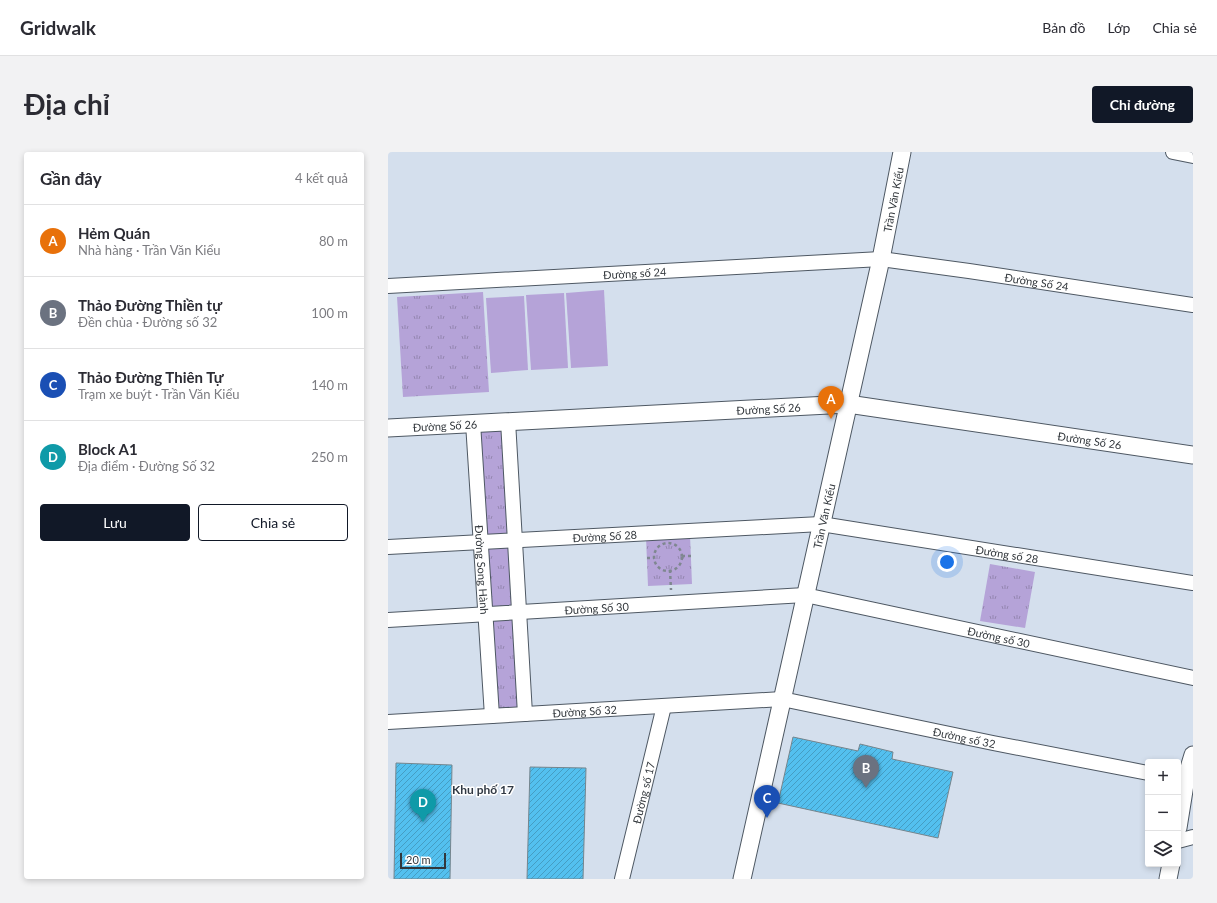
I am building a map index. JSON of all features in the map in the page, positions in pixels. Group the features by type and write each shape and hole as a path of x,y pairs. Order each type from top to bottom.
{"street":[{"name":"Trần Văn Kiểu","path":"742,879 881,259 902,152"},
{"path":"1173,152 1193,156"},
{"name":"Đường số 24","path":"388,286 881,259"},
{"name":"Đường Số 24","path":"881,259 969,270 1193,305"},
{"name":"Đường Số 26","path":"388,428 848,404 1193,455"},
{"path":"508,421 525,714"},
{"name":"Đường Song Hành","path":"473,423 492,716"},
{"name":"Đường Số 28","path":"388,547 821,524"},
{"name":"Đường số 28","path":"821,524 1193,582"},
{"name":"Đường Số 30","path":"388,620 805,595"},
{"name":"Đường số 30","path":"805,595 1193,678"},
{"name":"Đường Số 32","path":"388,722 782,699"},
{"name":"Đường số 32","path":"782,699 993,743 1145,772"},
{"name":"Đường số 17","path":"622,879 664,706"},
{"path":"1181,809 1186,778 1193,755"},
{"path":"1181,840 1193,837"},
{"path":"1168,879 1170,867"}],"path":[{"path":"667,543 676,545 682,556 678,566 670,570 665,570 658,566 654,558 654,554 659,546 667,543"},
{"path":"682,556 691,556"},
{"path":"647,558 654,558"},
{"path":"670,570 672,603"}],"green space":[{"path":"604,290 608,366 571,368 566,293"},
{"path":"483,292 489,392 403,397 397,297"},
{"path":"564,293 568,368 531,370 526,295"},
{"path":"524,296 528,370 491,373 486,298"},
{"path":"480,431 503,431 509,534 486,536"},
{"path":"690,535 692,584 648,586 646,537"},
{"path":"510,545 513,606 490,607 487,547"},
{"path":"990,564 1035,572 1025,628 980,621"},
{"path":"514,617 519,709 497,710 492,618"}],"building":[{"path":"793,737 858,751 860,744 893,752 892,759 953,772 938,838 778,803"},
{"path":"396,763 452,765 450,879 394,879"},
{"path":"530,767 586,768 583,879 527,879"}],"place":[{"name":"Hẻm Quán","path":"831,419"},
{"name":"Thảo Đường Thiền tự","path":"866,788"},
{"name":"Thảo Đường Thiên Tự","path":"767,818"},
{"name":"Block A1","path":"423,822"}],"district":[{"name":"Khu phố 17","path":"483,789"}]}
